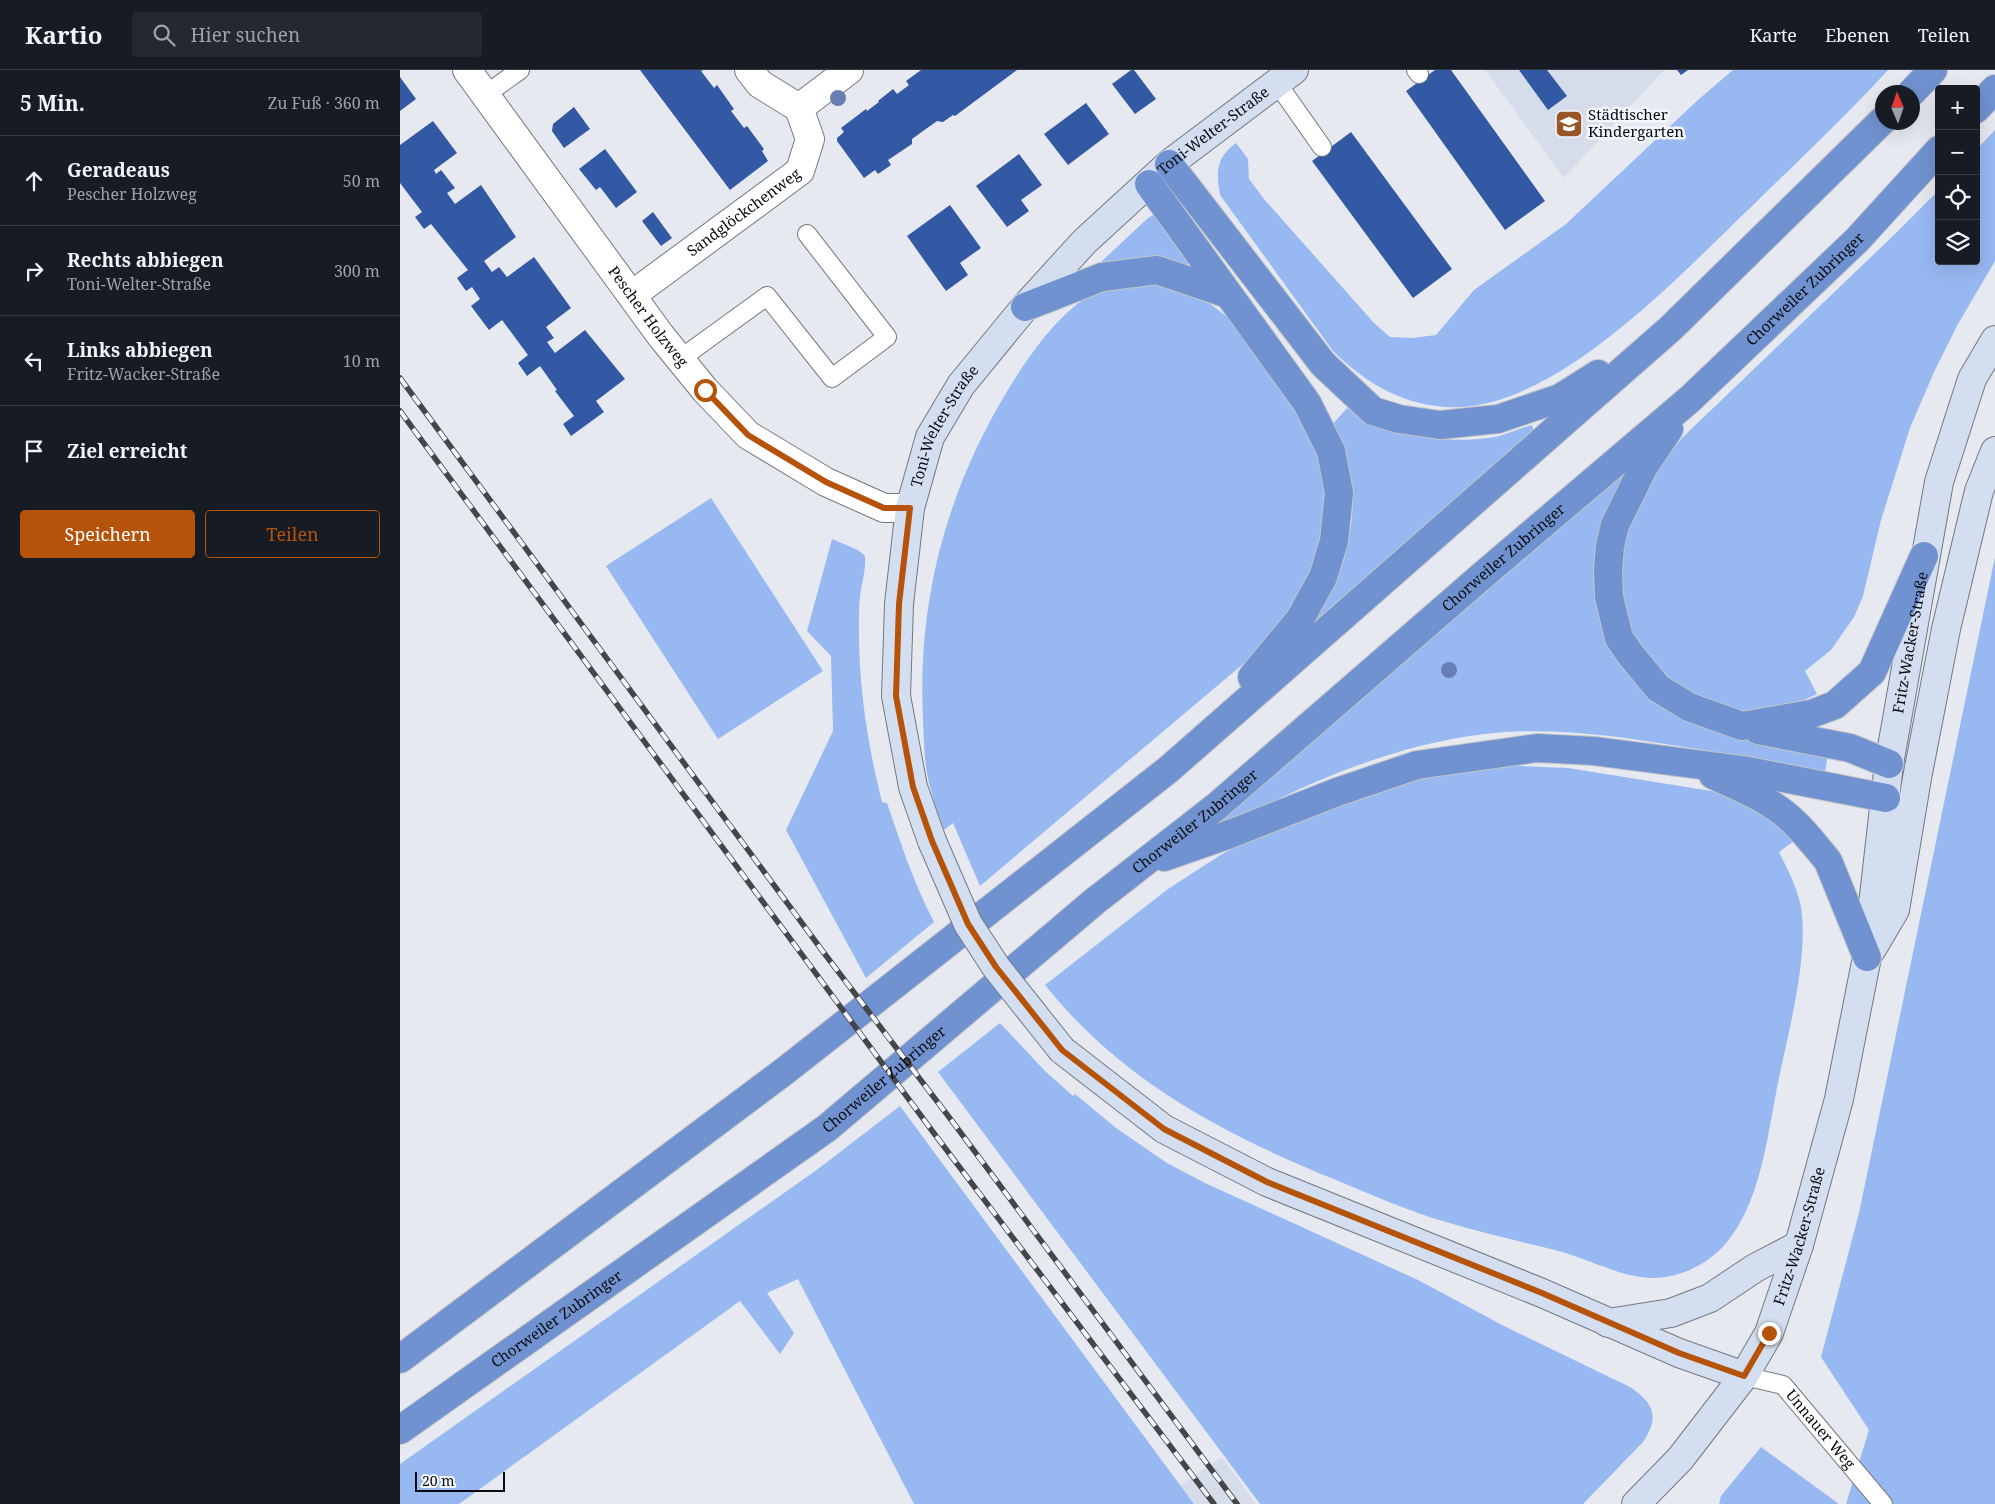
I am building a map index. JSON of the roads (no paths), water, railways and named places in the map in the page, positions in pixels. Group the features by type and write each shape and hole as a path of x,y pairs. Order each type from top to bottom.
{"highway":[{"path":"1919,85 1933,70"},
{"path":"1980,105 1995,89"},
{"path":"400,1359 786,1070 1169,769 1671,328 1875,129"},
{"name":"Chorweiler Zubringer","path":"400,1430 827,1128 1095,901 1217,806 1475,582 1690,400 1857,240 1935,154"},
{"path":"1169,164 1323,364 1373,411 1399,419 1440,425 1498,419 1560,398 1671,328"},
{"path":"1150,184 1308,403 1331,451 1339,493 1334,540 1323,577 1300,620 1169,769"},
{"path":"1025,307 1102,277 1157,270 1228,294"},
{"path":"1690,400 1643,468 1615,525 1610,546 1608,570 1609,597 1620,638 1645,674 1658,688 1689,707 1742,726 1850,748 1889,764"},
{"path":"1742,726 1811,714 1835,705 1872,672 1924,556"},
{"path":"1142,865 1230,834 1337,792 1417,766 1536,748 1594,751 1748,771 1886,798"},
{"path":"1691,764 1760,797 1796,824 1828,861 1867,957"}],"street":[{"name":"Pescher Holzweg","path":"467,70 680,359 705,390 748,435 826,482 884,508 910,508"},
{"path":"749,70 760,84 799,108 849,70"},
{"name":"Toni-Welter-Straße","path":"1285,76 1169,164 1150,184 1084,242 1025,307 961,385 930,438 910,508 899,604 896,696 913,787 932,841 968,924 996,967 1062,1050 1164,1129 1267,1182 1542,1293 1679,1353 1744,1376"},
{"name":"Sandglöckchenweg","path":"632,295 800,171 810,139 799,108"},
{"name":"Fritz-Wacker-Straße","path":"1636,1504 1680,1459 1744,1376 1769,1333 1798,1245 1839,1099 1867,957 1889,764 1924,556 1939,482 1972,379 1995,340"},
{"name":"Fritz-Wacker-Straße","path":"1867,957 1895,910 1917,780 1946,629 1977,500 1995,451"},
{"path":"1889,764 1917,780"},
{"path":"1886,798 1917,780"},
{"path":"1608,1323 1671,1313 1710,1298 1755,1268 1798,1245"}],"lane":[{"path":"485,95 520,70"},
{"path":"1285,76 1322,147"},
{"path":"680,359 767,296 832,378 887,337 807,234"},
{"name":"Unnauer Weg","path":"1744,1376 1783,1385 1883,1504"}],"railway":[{"path":"400,378 824,953 952,1121 1237,1504"},
{"path":"400,411 933,1132 1214,1504"}],"place":[{"name":"Städtischer Kindergarten","path":"1569,124"}]}
